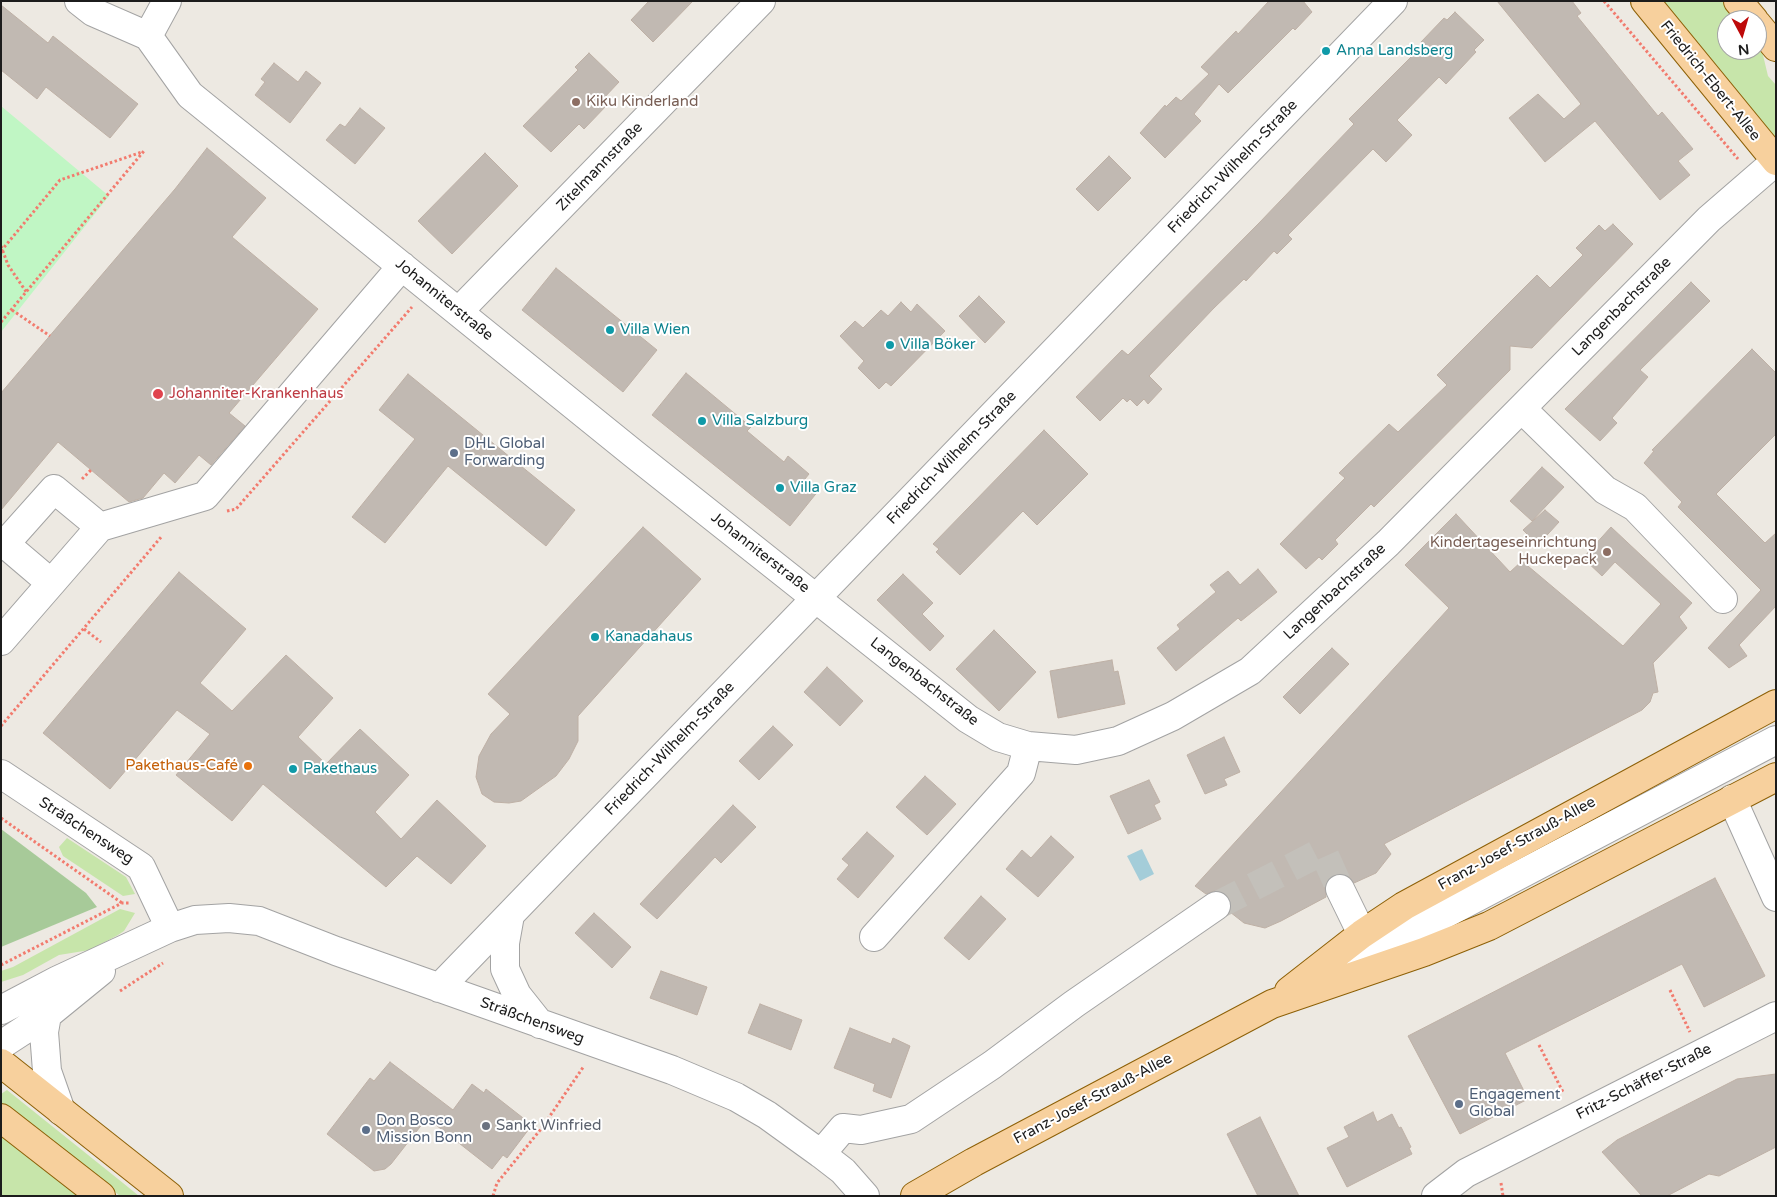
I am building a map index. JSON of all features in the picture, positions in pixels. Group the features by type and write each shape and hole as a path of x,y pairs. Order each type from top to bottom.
{"main road":[{"name":"Friedrich-Ebert-Allee","path":"1645,1 1776,161"},
{"path":"1767,36 1776,47"},
{"name":"Franz-Josef-Strauß-Allee","path":"1272,1004 1362,934 1404,906 1776,704"},
{"name":"Franz-Josef-Strauß-Allee","path":"916,1196 974,1162 1272,1004 1424,952 1489,926 1776,776"},
{"path":"1,1063 169,1196"},
{"path":"1,1118 101,1196"}],"street":[{"path":"79,1 93,12 148,36 167,1"},
{"name":"Zitelmannstraße","path":"459,311 761,1"},
{"name":"Friedrich-Wilhelm-Straße","path":"439,988 1393,1"},
{"name":"Johanniterstraße","path":"148,36 190,95 634,454 817,598"},
{"name":"Langenbachstraße","path":"817,598 968,719 998,737 1028,746 1076,750 1118,741 1173,716 1250,671 1388,542 1522,409 1709,218 1776,161"},
{"path":"1,641 100,526 205,496 402,266"},
{"path":"1522,409 1605,490 1635,508 1723,599"},
{"path":"51,583 3,547 54,489 100,526"},
{"name":"Franz-Josef-Strauß-Allee","path":"1272,1004 1776,740"},
{"path":"874,937 1021,773 1028,746"},
{"name":"Sträßchensweg","path":"1,774 141,867 157,897 170,928"},
{"path":"1732,799 1776,896"},
{"path":"1340,889 1362,934"},
{"path":"822,1154 843,1128 861,1130 911,1119 992,1065 1074,1004 1216,906"},
{"path":"510,915 505,943 505,969 517,995 540,1024"},
{"name":"Sträßchensweg","path":"1,1010 58,980 170,928 204,920 229,918 259,921 439,988 672,1070 736,1097 767,1115 822,1154 843,1171 865,1196"},
{"name":"Sträßchensweg","path":"1,1045 47,1015 131,946"},
{"path":"1,992 58,980"},
{"path":"47,1015 44,1032 47,1071 62,1111"},
{"name":"Fritz-Schäffer-Straße","path":"1436,1196 1466,1173 1776,1016"}],"path":[{"path":"1604,1 1754,179"},
{"path":"1,322 27,293 144,151 60,180 2,249 8,265 27,293"},
{"path":"12,310 50,336"},
{"path":"84,629 101,642"},
{"path":"1,818 122,903"},
{"path":"1,966 122,903 137,902 157,897"},
{"path":"112,996 165,962"},
{"path":"1670,990 1694,1040"},
{"path":"1539,1045 1565,1095"},
{"path":"493,1196 497,1183 541,1129 584,1066"}],"green space":[{"path":"1661,1 1722,1 1729,10 1717,10 1717,60 1764,60 1768,76 1776,85 1776,141"},
{"path":"1,106 109,196 1,332"},
{"path":"1,829 86,893 97,907 1,947"},
{"path":"67,838 126,877 135,894 123,896 63,856 59,847"},
{"path":"120,909 135,913 124,931 118,935 90,950 59,955 23,975 1,982 1,971 13,967"},
{"path":"7,1090 139,1196 120,1196 1,1103 1,1094"},
{"path":"1,1135 78,1196 1,1196"}],"water":[{"path":"1142,849 1154,874 1140,881 1127,856"}],"building":[{"path":"649,1 693,1 653,42 631,20"},
{"path":"1269,1 1303,1 1312,12 1295,30 1293,28 1228,93 1219,84 1194,114 1201,121 1165,158 1140,133 1165,105 1166,107 1176,97 1181,101 1209,74 1201,67 1236,31 1238,34"},
{"path":"1497,1 1572,1 1581,13 1577,16 1658,116 1662,112 1693,149 1678,161 1690,175 1660,200 1595,121 1545,162 1509,118 1538,94 1564,119 1581,104"},
{"path":"1,5 48,43 53,36 138,104 110,138 46,87 37,99 1,70"},
{"path":"1455,12 1484,40 1474,50 1476,52 1446,84 1439,77 1397,120 1412,135 1386,162 1373,149 1288,235 1292,239 1277,254 1274,251 1246,281 1244,279 1214,308 1149,376 1162,389 1148,404 1144,399 1137,406 1130,399 1127,402 1123,398 1100,421 1076,397 1122,350 1128,355 1259,223 1354,124 1349,119 1423,45 1421,42 1444,18 1447,20"},
{"name":"Kiku Kinderland","path":"589,53 619,82 603,99 608,104 584,129 579,124 551,152 523,126 578,70 575,67"},
{"path":"274,63 298,82 306,71 321,83 290,123 255,95 265,82 261,79"},
{"path":"360,108 385,128 355,164 326,140 340,124 345,127"},
{"path":"207,148 266,198 232,237 318,309 229,413 245,426 211,465 199,455 175,483 164,473 143,498 129,502 58,442 1,510 1,393 175,189"},
{"path":"485,153 518,186 452,254 418,221"},
{"path":"1109,156 1131,178 1098,211 1076,189"},
{"path":"1613,224 1633,244 1532,348 1510,346 1510,370 1374,507 1371,504 1335,540 1338,544 1322,560 1319,557 1306,569 1280,544 1345,478 1339,473 1389,424 1398,432 1447,385 1437,375 1537,275 1550,288 1583,255 1576,248 1599,225 1605,231"},
{"path":"556,268 657,350 623,392 522,310"},
{"path":"1691,282 1710,301 1640,370 1648,377 1612,418 1617,423 1600,441 1565,409"},
{"path":"979,296 1005,322 985,343 959,316"},
{"name":"Villa Böker","path":"901,302 911,312 917,304 945,331 891,386 886,382 879,389 858,368 864,361 840,336 855,321 863,328 881,310 888,316"},
{"path":"1752,349 1776,373 1776,434 1716,494 1765,543 1776,533 1776,606 1739,645 1747,656 1729,668 1708,648 1761,590 1678,507 1682,502 1644,463 1654,451 1652,450"},
{"path":"686,373 751,427 747,431 784,462 788,456 809,474 805,479 819,490 790,526 652,415"},
{"name":"DHL Global Forwarding","path":"408,374 575,510 546,546 448,466 385,543 352,517 415,439 379,410"},
{"path":"1044,430 1088,474 1037,525 1023,511 960,575 936,552 939,549 933,544"},
{"path":"1542,467 1564,487 1532,521 1510,501"},
{"path":"1545,510 1559,522 1538,545 1523,530"},
{"path":"1456,514 1510,572 1522,561 1623,646 1661,604 1615,562 1602,576 1583,558 1611,527 1692,603 1679,617 1687,628 1653,663 1658,692 1653,693 1650,702 1642,710 1384,844 1391,854 1376,873 1354,883 1348,876 1341,873 1334,875 1327,880 1325,887 1326,897 1281,921 1265,928 1244,923 1230,912 1231,904 1229,898 1223,892 1214,891 1206,894 1195,886 1449,608 1405,565"},
{"name":"Kanadahaus","path":"643,527 701,579 578,716 578,741 569,759 556,776 521,801 509,803 494,802 482,794 476,777 479,756 491,734 510,714 488,694"},
{"path":"1258,569 1277,592 1241,621 1238,618 1176,671 1157,648 1180,629 1177,625 1216,592 1210,585 1228,571 1240,585"},
{"name":"Pakethaus","path":"179,572 246,629 200,683 232,711 286,655 333,698 298,737 326,764 360,729 409,775 375,812 401,839 437,800 486,846 451,884 417,856 386,887 263,784 232,821 176,775 210,734 177,710 110,789 43,733"},
{"path":"903,574 933,603 922,614 944,636 930,651 877,600"},
{"path":"994,630 1036,672 999,711 956,669"},
{"path":"1332,648 1349,664 1300,714 1283,697"},
{"path":"1112,660 1114,672 1118,671 1125,704 1058,718 1050,671"},
{"path":"827,667 863,701 840,726 804,692"},
{"path":"773,726 793,745 759,780 739,761"},
{"path":"1224,737 1240,772 1224,779 1227,785 1205,794 1187,755"},
{"path":"925,776 956,804 927,835 896,807"},
{"path":"1149,780 1160,802 1154,805 1161,819 1128,834 1110,796"},
{"path":"733,805 756,827 721,863 715,857 657,919 640,904"},
{"path":"867,832 894,856 858,898 837,879 849,865 842,859"},
{"path":"1051,836 1074,857 1038,897 1006,869 1022,850 1031,858"},
{"path":"1715,878 1765,976 1704,1007 1682,964 1505,1053 1528,1099 1460,1134 1408,1036"},
{"path":"981,896 1006,919 969,960 944,938"},
{"path":"594,913 631,947 612,968 575,933"},
{"path":"661,971 707,987 697,1015 650,998"},
{"path":"760,1004 802,1020 791,1050 748,1033"},
{"path":"850,1028 891,1044 893,1038 910,1046 891,1098 873,1091 875,1084 834,1068"},
{"path":"390,1062 453,1110 472,1084 484,1093 486,1089 532,1125 507,1158 503,1155 492,1169 427,1118 391,1164 385,1169 374,1171 327,1134 370,1078 374,1081"},
{"path":"1776,1074 1776,1147 1719,1176 1709,1174 1667,1196 1642,1196 1602,1152 1617,1140 1737,1079"},
{"path":"1373,1112 1377,1122 1392,1114 1411,1147 1409,1148 1412,1154 1347,1187 1327,1148 1349,1137 1344,1127"},
{"path":"1260,1117 1299,1196 1258,1196 1227,1134"}],"tunnel":[{"path":"1216,906 1323,851 1340,889"}],"place":[{"name":"Anna Landsberg","path":"1326,51"},
{"name":"Kiku Kinderland","path":"576,102"},
{"name":"Villa Wien","path":"610,330"},
{"name":"Villa Böker","path":"890,345"},
{"name":"Johanniter-Krankenhaus","path":"158,394"},
{"name":"Villa Salzburg","path":"702,421"},
{"name":"DHL Global Forwarding","path":"454,453"},
{"name":"Villa Graz","path":"780,488"},
{"name":"Kindertageseinrichtung Huckepack","path":"1607,552"},
{"name":"Kanadahaus","path":"595,637"},
{"name":"Pakethaus-Café","path":"248,766"},
{"name":"Pakethaus","path":"293,769"},
{"name":"Engagement Global","path":"1459,1104"},
{"name":"Sankt Winfried","path":"486,1126"},
{"name":"Don Bosco Mission Bonn","path":"366,1130"}]}
